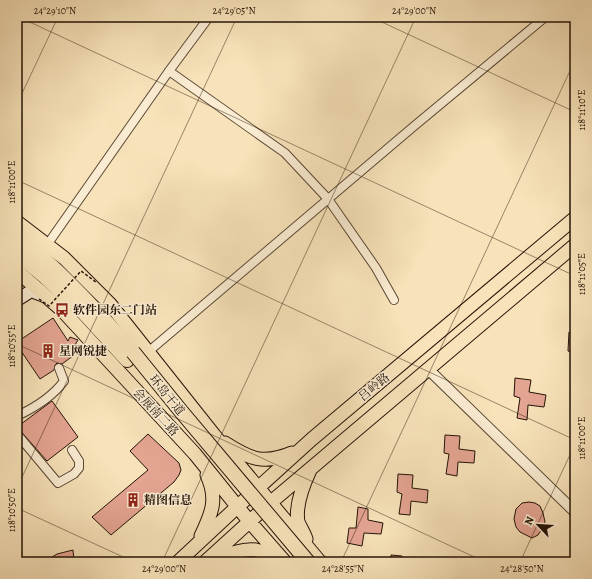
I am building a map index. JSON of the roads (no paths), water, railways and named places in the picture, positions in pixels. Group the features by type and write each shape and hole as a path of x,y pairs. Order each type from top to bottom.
{"highway":[{"name":"环岛干道","path":"17,236 51,265 88,301 288,561"},
{"name":"环岛干道","path":"17,254 43,275 130,356 315,560"}],"main road":[{"name":"吕岭路","path":"178,562 198,542 312,439 575,218"},
{"path":"17,222 64,258 110,304 214,436 258,488 315,560"},
{"name":"吕岭路","path":"205,562 312,466 575,245"},
{"path":"17,299 23,282 19,273"},
{"name":"会展南二路","path":"19,273 42,298 62,310 195,454 249,521 288,561"},
{"path":"17,299 31,291 42,298"},
{"path":"214,436 244,454 257,459 270,460 280,458 293,452 312,439"},
{"path":"198,542 213,508 213,494 212,488 195,454 214,436"},
{"path":"312,466 304,483 299,500 298,516 299,523 315,560"},
{"path":"212,562 226,555 255,550 288,561"}],"street":[{"path":"47,245 169,71 210,17"},
{"path":"148,352 543,19"},
{"path":"169,71 285,153 328,199 376,268 394,300"},
{"path":"17,416 30,410 59,388 64,381 59,368"},
{"path":"428,369 575,512"},
{"path":"17,434 58,483 74,474 79,468 79,460 72,450"}],"place":[{"name":"软件园东二门站","path":"62,310"},
{"name":"星网锐捷","path":"48,351"},
{"name":"精图信息","path":"133,500"}]}
